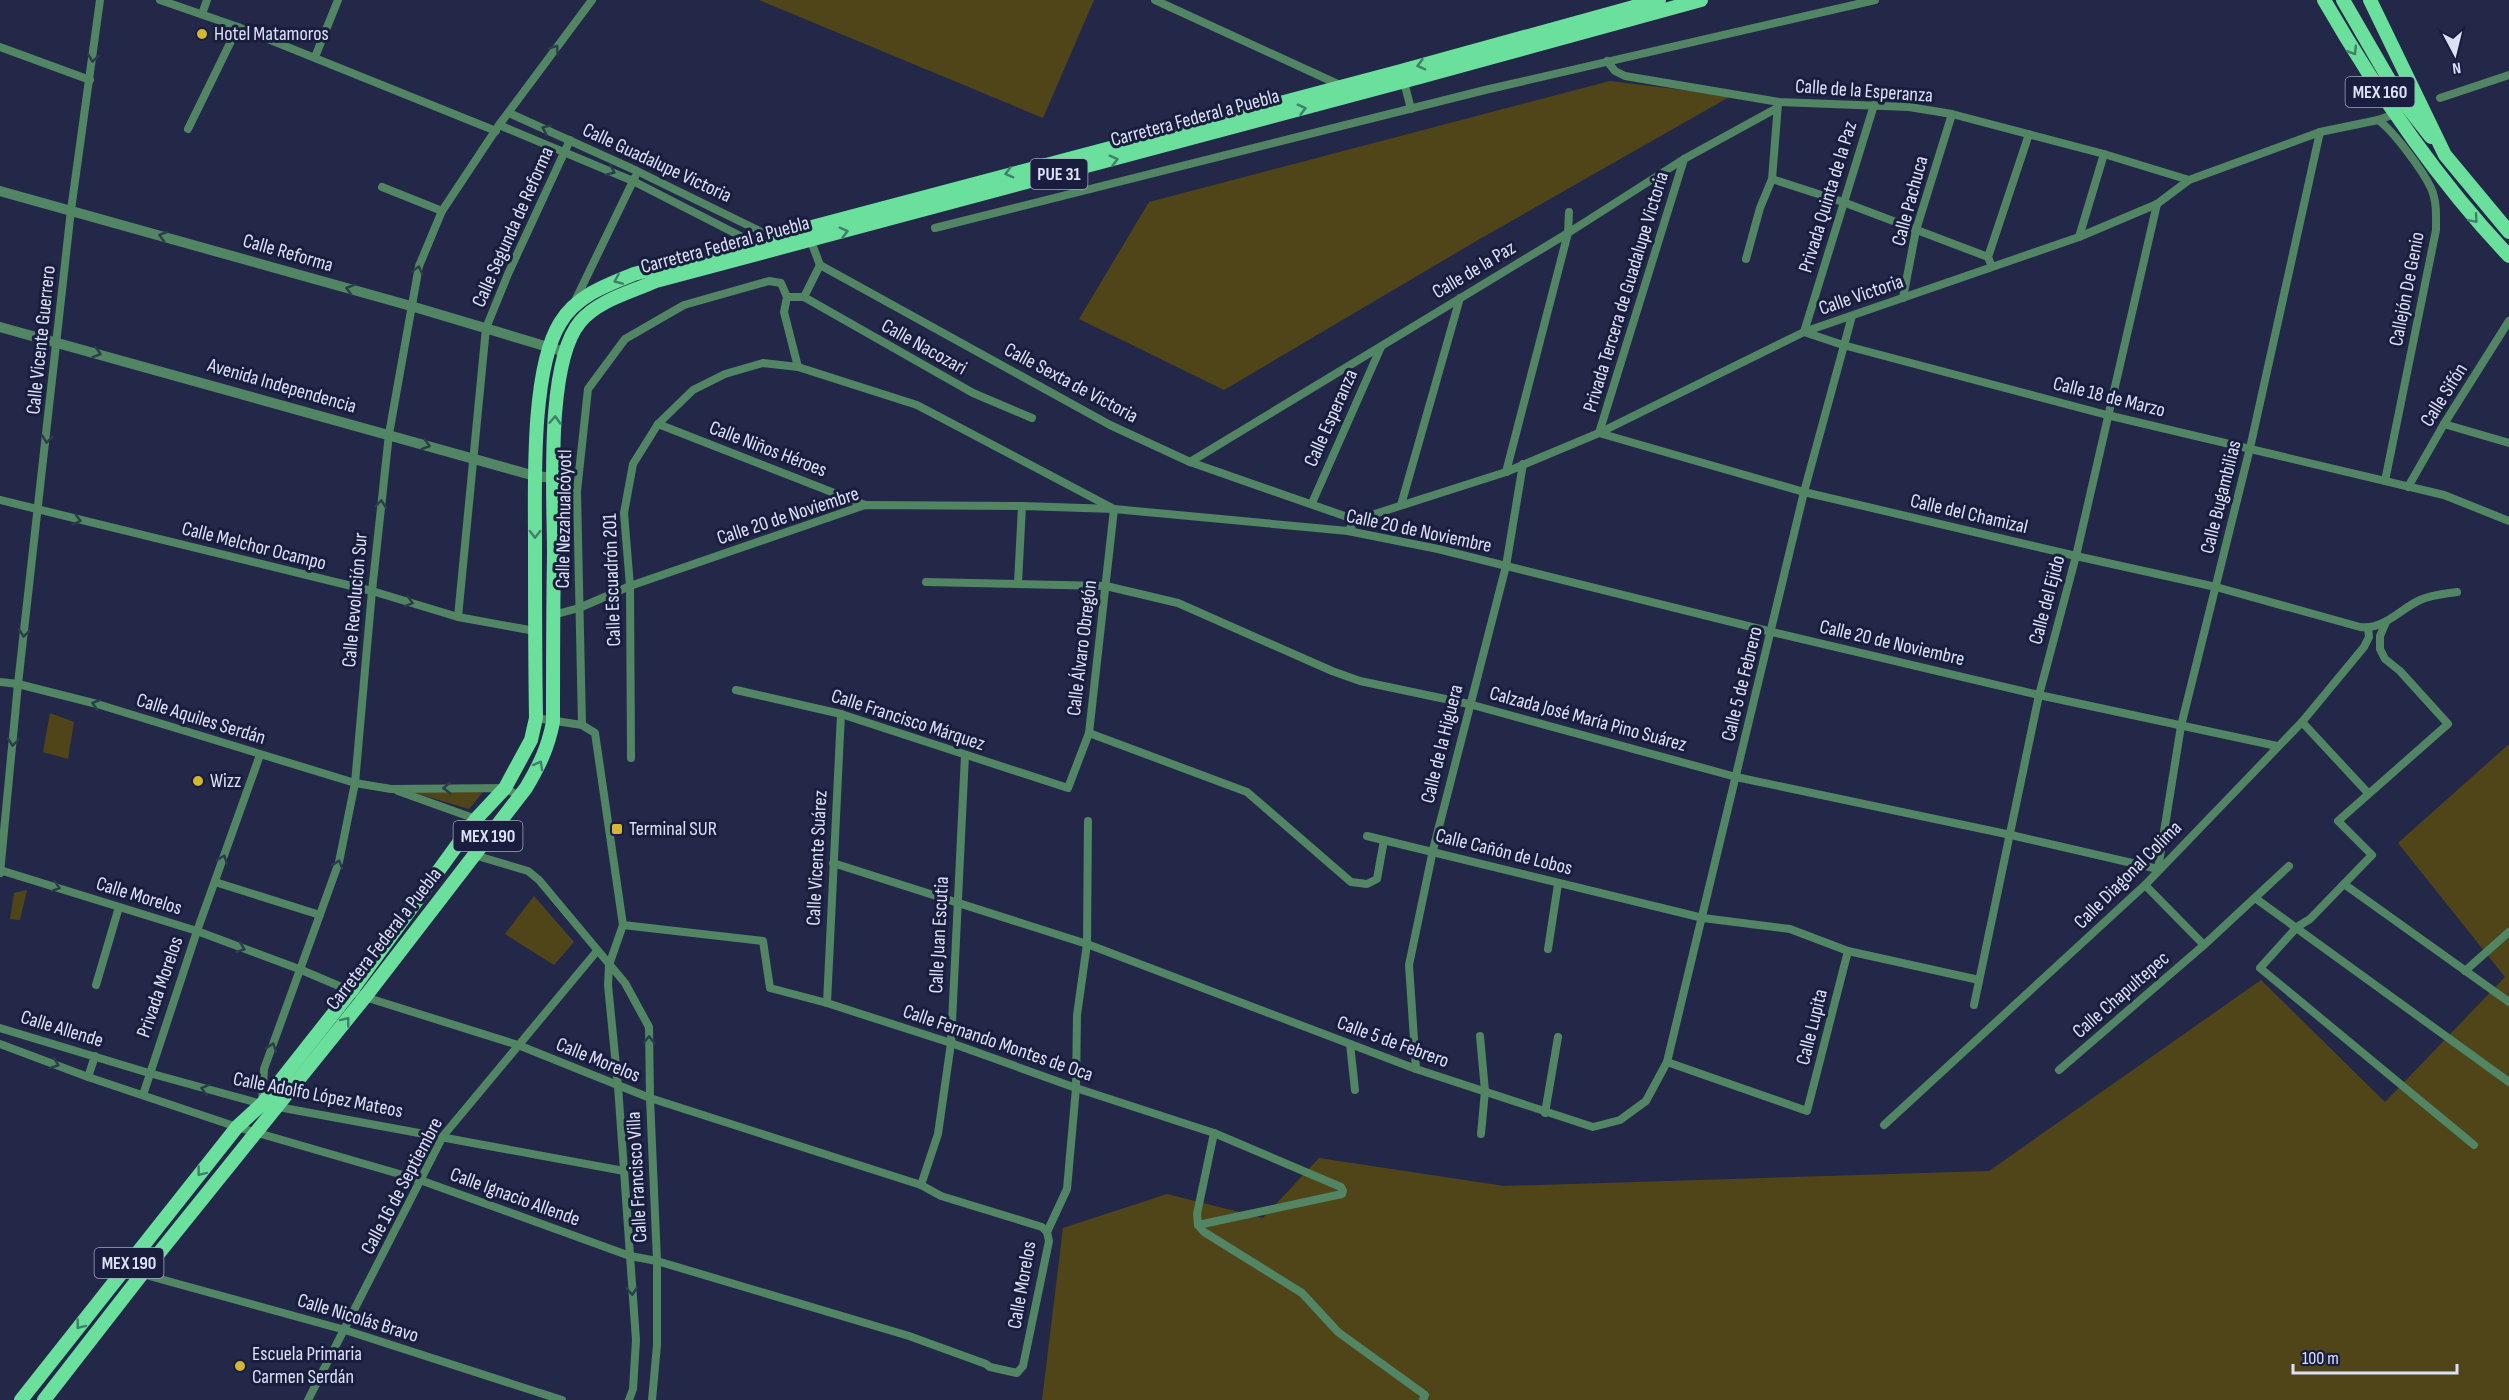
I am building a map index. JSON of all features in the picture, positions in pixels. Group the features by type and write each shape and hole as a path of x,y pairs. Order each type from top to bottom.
{"main road":[{"name":"Carretera Federal a Puebla","path":"237,1127 262,1104 352,990 476,819 505,788 531,740 536,718 535,476 542,379 548,347 560,323 572,307 598,289 634,273 731,254 766,253 1659,0"},
{"name":"Carretera Federal a Puebla","path":"257,1132 365,997 519,796 548,748 553,722 554,478 557,389 565,352 580,322 602,305 656,281 731,254 752,241 1344,91 1404,82 1701,0"},
{"name":"MEX 160","path":"2324,0 2352,49 2442,180 2473,218 2509,256"},
{"name":"MEX 160","path":"2343,0 2398,95 2509,232"},
{"path":"2370,0 2445,155"},
{"name":"MEX 190","path":"21,1400 237,1127"},
{"name":"MEX 190","path":"44,1400 257,1132"}],"street":[{"name":"Calle Vicente Guerrero","path":"0,871 18,684 71,210 100,0"},
{"name":"Calle Guadalupe Victoria","path":"160,0 238,27 497,128 564,151 633,181 752,241 766,253"},
{"path":"202,14 207,0"},
{"path":"315,57 338,0"},
{"name":"Calle Revolución Sur","path":"262,1104 264,1069 339,862 355,783 389,434 419,266 442,211 497,128 592,0"},
{"path":"1155,0 1344,91"},
{"path":"935,228 1607,61 1875,0"},
{"path":"188,129 238,27"},
{"path":"0,48 90,80"},
{"name":"Calle de la Esperanza","path":"1607,61 1615,71 1625,76 1778,105 1874,105 1909,107 1952,114 2104,154 2189,180"},
{"path":"2440,98 2509,75"},
{"path":"1404,82 1412,109"},
{"path":"1746,259 1760,208 1772,179 1778,105"},
{"name":"Calle de la Paz","path":"1190,462 1568,233 1684,159 1778,105"},
{"name":"Privada Quinta de la Paz","path":"1804,332 1874,105"},
{"name":"Calle Guadalupe Victoria","path":"509,114 637,171 771,236 786,247"},
{"name":"Calle Pachuca","path":"1903,298 1916,230 1952,114"},
{"name":"Calle Victoria","path":"1356,520 1506,472 1599,434 1804,332 2079,237 2157,204 2189,180 2320,132 2378,120 2395,114"},
{"name":"Callejón De Genio","path":"2378,120 2392,132 2431,187 2436,209 2436,230 2385,482"},
{"name":"Calle Bugambilias","path":"2158,869 2181,726 2250,448 2320,132"},
{"path":"1992,268 1988,257 2029,134"},
{"name":"Calle Segunda de Reforma","path":"458,616 486,328 508,274 570,140"},
{"path":"2079,237 2104,154"},
{"name":"Privada Tercera de Guadalupe Victoria","path":"1599,434 1684,159"},
{"path":"572,307 637,171"},
{"path":"1772,179 1843,202 1988,257"},
{"path":"382,187 442,211"},
{"name":"Calle Reforma","path":"0,191 411,306 565,352"},
{"name":"Calle del Ejido","path":"1974,1005 2039,695 2076,556 2157,204"},
{"path":"1506,472 1568,233 1569,212"},
{"path":"798,367 784,312 787,297 804,297 820,265 805,227"},
{"name":"Calle Sexta de Victoria","path":"820,265 1110,425 1190,462 1356,520"},
{"name":"Calle Nezahualcóyotl","path":"579,608 577,490 588,389 625,339 684,306 769,280 781,283 787,297"},
{"name":"Calle Nacozari","path":"804,297 973,393 1032,418"},
{"path":"1401,505 1460,298"},
{"name":"Calle 5 de Febrero","path":"1087,944 1416,1069 1593,1127 1620,1120 1646,1101 1667,1062 1804,492 1852,316"},
{"name":"Calle Sifón","path":"2408,487 2444,424 2509,321"},
{"name":"Avenida Independencia","path":"0,327 535,476 554,478"},
{"name":"Calle 18 de Marzo","path":"1804,332 1844,345 2107,415 2444,495 2509,521"},
{"name":"Calle Esperanza","path":"1312,503 1381,346"},
{"name":"Calle Escuadrón 201","path":"631,758 630,586 624,513 633,464 658,424 693,390 725,374 763,363 798,367 916,405 1114,509"},
{"name":"Calle Niños Héroes","path":"658,424 865,505"},
{"path":"2444,424 2509,443"},
{"name":"Calle del Chamizal","path":"1599,434 1804,492 2216,587 2368,628"},
{"name":"Calle de la Higuera","path":"1416,1069 1409,965 1433,850 1506,566 1523,464"},
{"name":"Calle Melchor Ocampo","path":"0,500 372,591 458,616 535,631"},
{"name":"Calle 20 de Noviembre","path":"554,615 579,608 630,586 865,505 1114,509 1348,531 1506,566 2039,695 2277,746"},
{"path":"1018,583 1022,506"},
{"name":"Calle Álvaro Obregón","path":"1068,788 1089,733 1114,509"},
{"path":"1348,531 1356,520"},
{"name":"Calzada José María Pino Suárez","path":"926,582 1106,586 1178,603 1332,671 1360,681 1469,704 1736,777 2011,835 2158,869"},
{"path":"2368,628 2386,622 2417,601 2430,596 2457,592"},
{"name":"Calle Escuadrón 201","path":"579,608 582,725"},
{"path":"2386,622 2380,643 2385,659 2400,671 2448,724 2338,821 2372,855 2310,919 2297,927 2260,968 2474,1145"},
{"name":"Calle Diagonal Colima","path":"1884,1125 2145,885 2302,722 2364,647 2369,637 2368,628"},
{"name":"Calle Aquiles Serdán","path":"0,682 18,684 97,704 355,783 392,789 505,788"},
{"name":"Calle Francisco Márquez","path":"736,690 841,714 1068,788"},
{"name":"Calle Vicente Suárez","path":"827,1003 841,714"},
{"path":"536,718 582,725 595,733 623,925 609,965"},
{"path":"2302,722 2368,793"},
{"path":"1089,733 1247,792 1351,882 1367,884 1377,879 1384,840"},
{"name":"Privada Morelos","path":"143,1095 197,931 260,755"},
{"name":"Calle Juan Escutia","path":"921,1185 938,1134 951,1043 956,902 965,755"},
{"path":"505,788 519,796"},
{"name":"Calle Aquiles Serdán","path":"392,789 476,819 493,830"},
{"path":"1047,1232 1067,1189 1076,1088 1077,1015 1087,944 1088,821"},
{"name":"Calle Cañón de Lobos","path":"1367,836 1433,850 1558,884 1703,918 1790,929 1848,951 1979,980"},
{"name":"Calle Francisco Villa","path":"474,855 528,871 539,880 625,983 649,1027 657,1261 657,1345 652,1400"},
{"path":"833,863 1087,944"},
{"name":"Calle Chapultepec","path":"2059,1070 2204,945 2289,866"},
{"name":"Calle Morelos","path":"0,871 197,931 299,969 365,997 518,1045 650,1098 921,1185 941,1196 1042,1227 1047,1232 1049,1241 1020,1372"},
{"path":"215,882 320,915"},
{"path":"1548,950 1558,884"},
{"path":"2344,884 2509,1002"},
{"path":"2145,885 2204,945"},
{"path":"2255,898 2509,1082"},
{"path":"96,985 119,907"},
{"name":"Calle Fernando Montes de Oca","path":"623,925 763,941 770,988 827,1003 951,1043 1214,1134 1341,1187 1343,1191 1342,1194 1198,1225"},
{"path":"2465,971 2509,932"},
{"name":"Calle 16 de Septiembre","path":"308,1400 443,1136 597,951"},
{"name":"Calle Lupita","path":"1667,1062 1807,1111 1848,951"},
{"name":"Calle Francisco Villa","path":"609,965 608,985 618,1086 636,1340 633,1389 629,1400"},
{"name":"Calle Allende","path":"0,1028 149,1073"},
{"path":"1480,1036 1485,1091 1481,1134"},
{"path":"1545,1113 1558,1037"},
{"name":"Calle Ignacio Allende","path":"0,1044 88,1077 237,1127 420,1180 630,1256 657,1261 909,1336 990,1367 1020,1372"},
{"path":"1350,1044 1355,1090"},
{"path":"88,1077 95,1056"},
{"name":"Calle Adolfo López Mateos","path":"149,1073 262,1104 624,1170"},
{"path":"1214,1134 1197,1214 1198,1225 1204,1232 1302,1293 1338,1332 1425,1395 1423,1400"},
{"name":"Calle Nicolás Bravo","path":"126,1267 142,1274 345,1330 562,1400"}],"shaded area":[{"path":"759,0 1094,0 1043,118"},
{"path":"1610,81 1731,96 1478,240 1224,390 1079,319 1149,202"},
{"path":"50,713 74,722 68,759 43,752"},
{"path":"2509,744 2509,1400 1042,1400 1063,1228 1167,1194 1263,1218 1319,1158 1504,1186 1989,1171 2261,980 2385,1102 2505,977 2398,843"},
{"path":"412,792 483,792 469,809"},
{"path":"27,890 20,920 10,919 14,893"},
{"path":"534,896 574,942 554,965 505,934"}],"place":[{"name":"Hotel Matamoros","path":"202,34"},
{"name":"Wizz","path":"198,781"},
{"name":"Terminal SUR","path":"617,829"},
{"name":"Escuela Primaria Carmen Serdán","path":"240,1366"}]}
